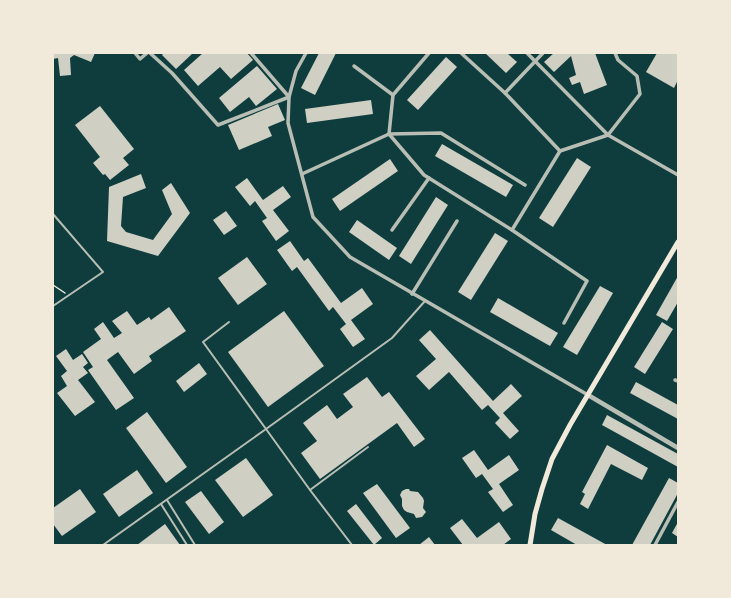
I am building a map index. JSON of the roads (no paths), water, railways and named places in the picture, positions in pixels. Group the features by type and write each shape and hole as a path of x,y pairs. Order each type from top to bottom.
{"main road":[{"path":"530,545 535,514 552,459 678,242"}],"street":[{"path":"135,53 140,59 148,53 172,73 218,125 289,97"},
{"path":"251,53 289,97"},
{"path":"306,53 296,71 289,97 288,123 313,217 350,257 678,448"},
{"path":"429,53 393,95 389,134 424,175 512,230 587,281 564,323"},
{"path":"461,53 505,93 560,151"},
{"path":"527,53 608,135 678,175"},
{"path":"505,93 543,53"},
{"path":"512,230 560,151 608,135 640,94 637,76 618,60 615,53"},
{"path":"354,66 393,95"},
{"path":"302,174 389,134 441,133 525,185"},
{"path":"392,230 429,178"},
{"path":"412,294 457,221"},
{"path":"655,545 678,502"}],"lane":[{"path":"53,214 103,272 53,306"},
{"path":"103,545 392,338 425,301"},
{"path":"229,322 203,342 310,490 352,545"},
{"path":"310,490 368,447"},
{"path":"166,500 195,545"},
{"path":"161,504 186,545"}]}
